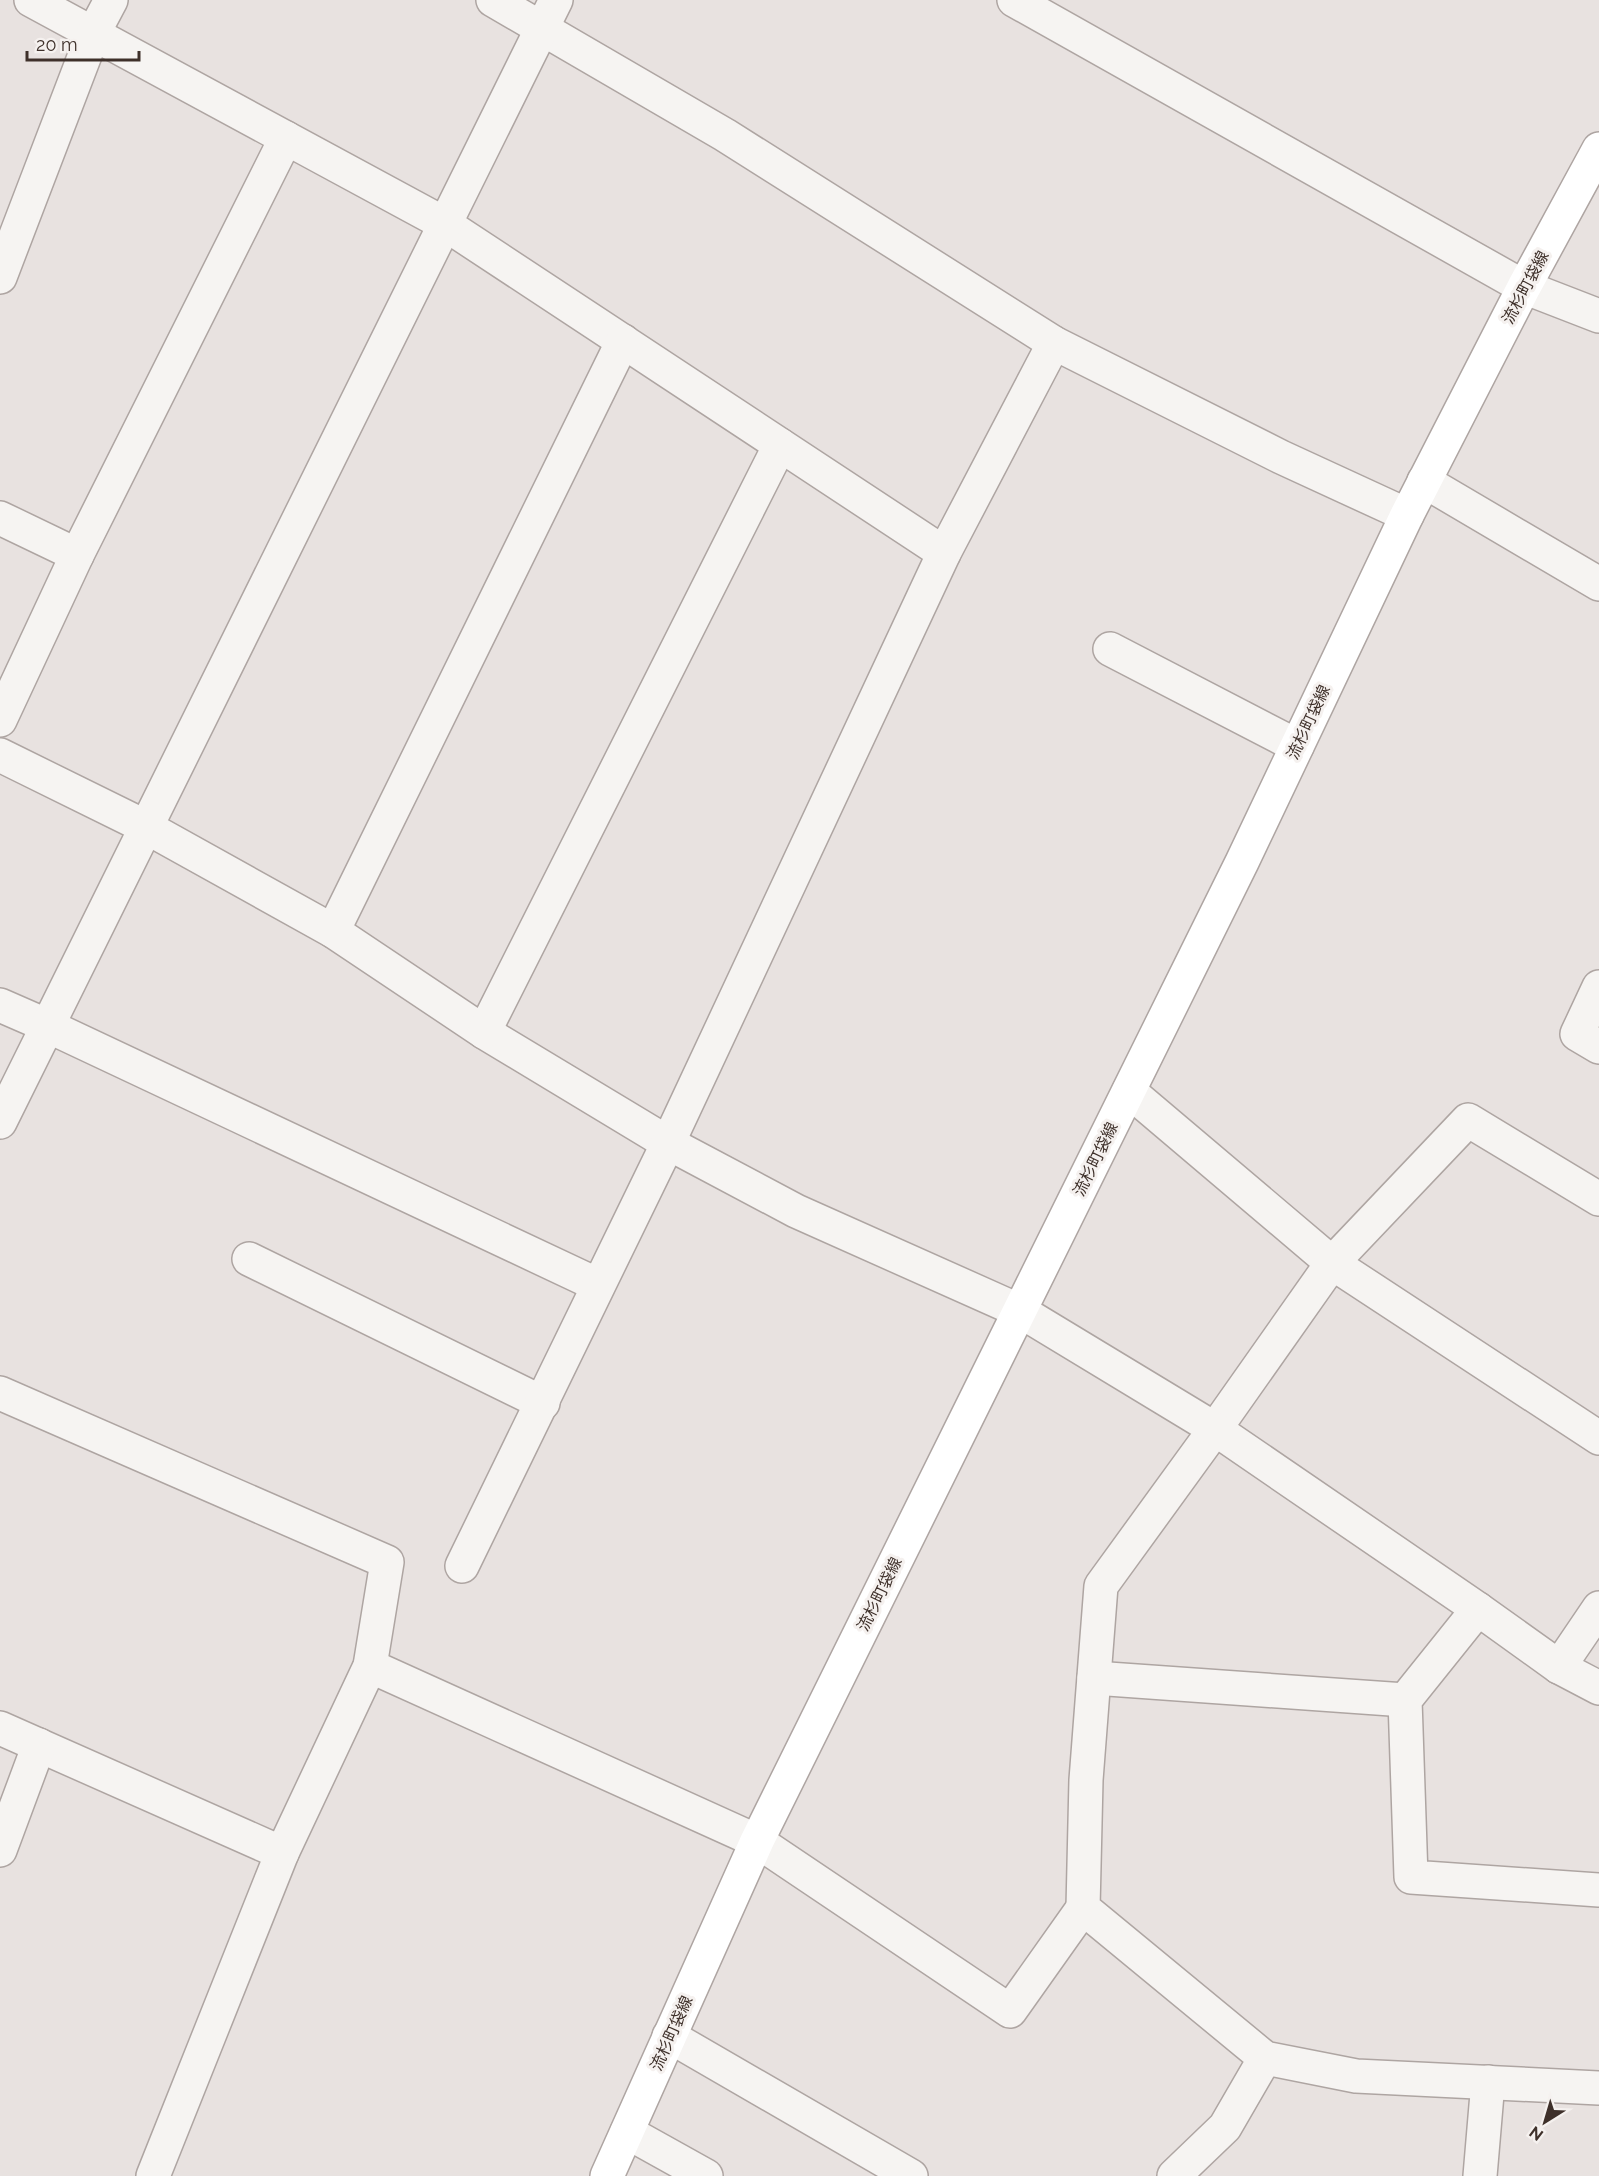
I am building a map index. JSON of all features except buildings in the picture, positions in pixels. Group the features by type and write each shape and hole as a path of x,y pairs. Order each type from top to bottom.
{"main road":[{"name":"流杉町袋線","path":"607,2176 756,1841 1242,862 1407,515 1524,287 1599,149"}],"street":[{"path":"31,0 445,224 944,553"},
{"path":"3,262 93,34 111,0"},
{"path":"494,0 549,14 725,135 1054,343 1281,457 1407,515"},
{"path":"1014,0 1048,9 1524,287 1599,316"},
{"path":"0,1122 549,14"},
{"path":"0,720 77,555 286,138"},
{"path":"333,931 623,341"},
{"path":"462,1566 668,1143 944,553 1054,343"},
{"path":"484,1032 780,445"},
{"path":"1424,481 1599,584"},
{"path":"0,518 77,555"},
{"path":"1110,649 1297,746"},
{"path":"0,755 147,827 333,931 484,1032 668,1143 796,1211 1020,1311 1215,1429 1559,1667 1599,1688"},
{"path":"1599,987 1576,1034 1599,1047"},
{"path":"0,1005 598,1285"},
{"path":"1129,1090 1332,1263 1599,1438"},
{"path":"370,1666 756,1841 1010,2011 1083,1908 1086,1780 1101,1586 1332,1263 1468,1120 1599,1199"},
{"path":"249,1258 543,1402"},
{"path":"0,1393 387,1562 370,1666 282,1853 153,2176"},
{"path":"1559,1667 1599,1608"},
{"path":"1478,1609 1405,1700 1411,1877 1599,1890"},
{"path":"1094,1678 1405,1700"},
{"path":"0,1728 282,1853"},
{"path":"0,1850 39,1745"},
{"path":"1083,1908 1265,2058 1356,2076 1599,2088"},
{"path":"669,2036 911,2176"},
{"path":"1174,2176 1225,2127 1265,2058"},
{"path":"1480,2176 1488,2082"},
{"path":"627,2132 706,2176"}]}
